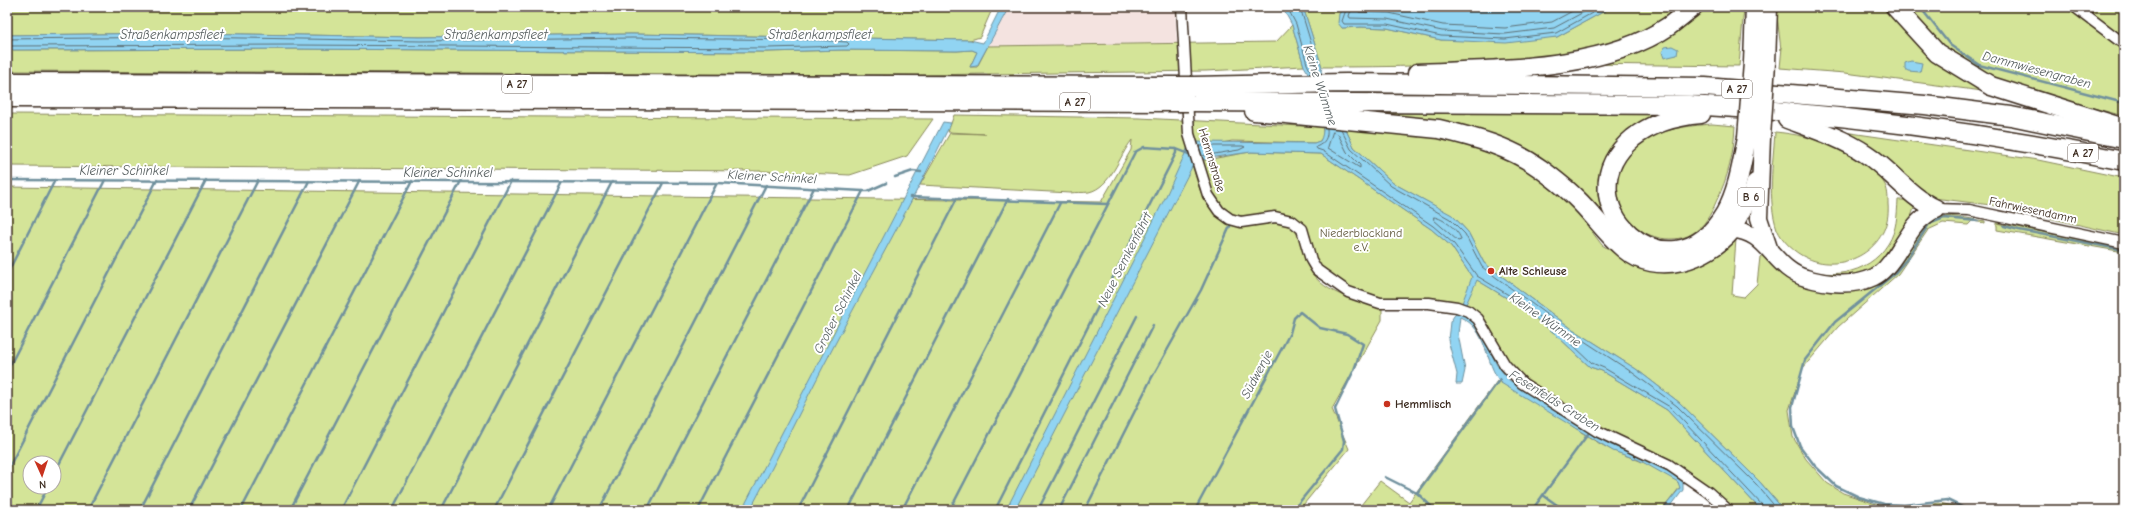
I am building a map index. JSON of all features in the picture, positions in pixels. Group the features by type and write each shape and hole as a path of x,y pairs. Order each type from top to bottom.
{"highway":[{"path":"1347,80 1506,68 1590,58 1637,43 1669,26 1693,7"},
{"name":"B 6","path":"1755,7 1760,63"},
{"name":"B 6","path":"1732,230 1751,195 1760,159 1754,137 1760,63 1768,7"},
{"path":"1895,7 1937,53 1991,86 2124,128"},
{"name":"A 27","path":"7,98 1188,97 1282,84 1347,80 1705,87 1925,105 2011,116 2124,139"},
{"name":"A 27","path":"7,82 1188,97"},
{"path":"1188,97 1294,109 1359,112 1463,134 1505,149 1539,167 1576,198 1624,249 1638,257 1664,263 1680,262 1697,257 1725,239 1732,230 1750,233 1769,250 1787,270 1799,276 1826,283 1859,281 1874,277 1886,268 1916,224 1923,216 1936,209"},
{"name":"A 27","path":"1359,112 1689,105 1880,121 2043,144 2124,161"},
{"path":"1754,137 1724,213 1709,233 1687,248 1671,251 1651,247 1636,241 1624,230 1615,217 1610,204 1608,182 1613,163 1623,147 1641,132 1663,122 1698,114 1802,115"},
{"path":"1777,115 1830,136 1867,155 1909,192 1936,209"},
{"path":"1760,159 1759,218 1769,250"}],"street":[{"name":"Hemmstraße","path":"1182,7 1188,125 1196,163 1208,195 1219,211 1230,219 1241,222 1275,217 1292,221 1302,229 1311,260 1317,270 1348,292 1380,303 1429,303 1457,307 1468,312 1478,319 1505,365 1522,383 1597,431 1669,465 1708,492 1728,510"},
{"path":"2075,7 2124,44"},
{"name":"Fahrwiesendamm","path":"1936,209 1969,210 2124,243"}],"shaded area":[{"path":"1009,7 1175,7 1177,43 988,46"}],"green space":[{"path":"7,7 993,7 980,37 970,40 632,34 420,37 183,33 7,35"},
{"path":"1303,7 1344,7 1339,14 1342,28 1387,28 1441,40 1557,37 1612,7 1682,7 1647,31 1619,43 1590,51 1559,56 1451,65 1322,67"},
{"path":"1701,7 1744,7 1739,66 1580,64"},
{"path":"1776,7 1885,7 1911,38 1939,65 1990,92 1845,73 1780,68 1782,47 1781,50"},
{"path":"1907,7 2124,7 2124,116 2050,97 2000,80 1956,55 1936,39"},
{"path":"1292,25 1304,66 1206,71 915,75 7,71 7,50 296,49 767,52 843,50 972,50 977,52 970,67 977,67 988,46 1276,42"},
{"path":"1358,113 1670,113 1627,132 1603,164 1599,177 1598,194 1607,220 1583,191 1553,169"},
{"path":"7,114 933,119 907,156 850,175 761,171 7,166"},
{"path":"954,115 1139,118 1322,127 1324,135 1320,141 1314,143 1232,141 1188,150 1198,185 1207,204 1218,217 1230,224 1242,226 1276,223 1286,225 1298,234 1307,265 1313,275 1320,282 1339,294 1382,308 1382,320 1332,409 1349,449 1299,510 7,510 7,187 1101,202 1131,150 1132,140 1109,178 1097,189 1089,192 1070,193 920,185 950,133 986,134 948,132"},
{"path":"1712,124 1735,126 1732,156 1727,175 1707,220 1697,230 1687,236 1678,238 1669,239 1654,237 1641,231 1631,222 1622,210 1618,197 1616,184 1619,170 1627,156 1636,145 1654,135 1682,127"},
{"path":"1345,128 1393,130 1451,140 1488,151 1538,175 1576,211 1602,245 1636,266 1736,239 1732,295 1744,297 1757,284 1760,257 1765,253 1781,274 1796,283 1815,287 1865,286 1907,239 1925,223 1945,216 1985,221 1985,223 1972,221 1968,225 1943,223 1928,230 1898,274 1838,327 1803,368 1789,410 1793,437 1806,459 1827,483 1843,493 1885,507 1908,509 1939,503 1954,506 1961,510 1784,510 1759,481 1680,403 1636,369 1571,328 1484,263 1468,232 1453,216 1393,183 1354,147"},
{"path":"1823,129 2038,160 2124,178 2124,235 1991,205 1925,197"},
{"path":"1775,132 1804,137 1836,146 1864,162 1875,171 1884,183 1888,196 1887,220 1882,233 1874,245 1863,254 1850,260 1836,263 1821,262 1807,258 1798,253 1782,238 1777,229 1774,217 1771,193"},
{"name":"Niederblockland e.V.","path":"1250,152 1321,154 1431,229 1451,246 1472,277 1520,306 1554,333 1590,367 1602,371 1667,410 1761,510 1733,510 1700,481 1612,435 1523,378 1509,362 1485,319 1471,308 1387,300 1356,292 1321,269 1313,254 1310,236 1303,222 1283,213 1240,216 1230,213 1222,208 1211,192 1200,161"},
{"path":"1898,200 1905,200 1914,208 1903,235 1886,259 1879,266 1863,275 1842,278 1806,272 1785,261 1767,235 1769,234 1780,251 1787,258 1794,264 1806,269 1819,273 1832,274 1858,269 1879,255 1891,239 1897,217"},
{"path":"1997,223 2124,248 2124,252 1997,230"},
{"path":"1497,381 1512,387 1541,404 1583,434 1612,450 1671,476 1680,487 1662,510 1357,510 1380,481 1409,502"}],"water":[{"name":"Straßenkampsfleet","path":"1001,7 1009,7 977,66 970,67 977,52 972,50 843,50 767,52 296,49 7,50 7,35 183,33 420,37 632,34 970,40 983,43"},
{"name":"Kleine Wümme","path":"1282,7 1303,7 1322,67 1321,71 1339,123 1345,128 1354,147 1393,183 1452,215 1468,232 1484,263 1571,328 1636,369 1680,403 1759,481 1784,510 1761,510 1667,410 1602,371 1590,367 1554,333 1520,306 1477,280 1462,313 1472,319 1478,326 1497,365 1509,380 1609,444 1654,463 1683,480 1683,490 1668,510 1662,510 1680,488 1678,482 1639,460 1613,451 1501,383 1491,366 1485,347 1476,329 1469,322 1460,317 1458,334 1465,370 1462,384 1456,384 1457,374 1448,340 1450,322 1456,311 1459,311 1472,277 1451,246 1431,229 1321,154 1251,152 1208,158 1193,165 1015,510 1006,510 1166,196 1188,147 1195,142 1314,143 1320,141 1323,134 1323,126 1320,107 1304,66 1292,25"},
{"path":"1344,7 1612,7 1557,37 1506,43 1441,40 1387,28 1342,28 1338,23 1339,14"},
{"path":"1672,46 1678,49 1677,55 1664,58 1662,52 1665,47"},
{"path":"1911,61 1922,63 1920,72 1908,71 1905,69 1905,63"},
{"path":"943,122 951,123 920,184 824,365 750,510 742,510"}],"waterway":[{"name":"Dammwiesengraben","path":"1920,7 1950,45 1979,65 2124,103"},
{"name":"Neue Semkenfahrt","path":"950,510 1135,152 1144,147 1176,149 1176,153 995,510"},
{"path":"1176,149 1189,154"},
{"name":"Kleiner Schinkel","path":"895,177 913,171 921,172"},
{"name":"Kleiner Schinkel","path":"7,180 717,183 863,191 868,191 886,183"},
{"path":"7,274 55,180"},
{"path":"7,371 105,180"},
{"path":"7,471 157,180"},
{"path":"62,459 206,180"},
{"path":"88,510 258,180"},
{"path":"189,510 360,180"},
{"path":"140,510 309,181"},
{"path":"241,510 412,181"},
{"path":"290,510 461,181"},
{"path":"341,510 511,181"},
{"path":"392,510 562,182"},
{"path":"441,510 612,182"},
{"path":"494,510 663,183"},
{"path":"548,510 717,183"},
{"path":"599,510 766,185"},
{"path":"647,510 814,188"},
{"path":"698,510 863,191"},
{"path":"910,197 1107,204"},
{"path":"798,510 957,198"},
{"path":"848,510 1008,199"},
{"path":"902,510 1060,203"},
{"path":"1968,510 1947,500 1904,505 1884,504 1859,497 1836,486 1815,466 1800,446 1793,427 1792,407 1805,360 1835,322 1894,274 1906,260 1929,224 1944,218 1978,221"},
{"path":"1085,510 1151,379 1201,290 1231,224"},
{"path":"2004,226 2124,250"},
{"name":"Südwenje","path":"1195,510 1290,333 1294,318 1300,312 1320,328 1347,334 1363,344 1354,370 1335,409 1344,441 1343,449 1293,510"},
{"path":"1038,510 1137,316"},
{"path":"1059,510 1153,325"},
{"path":"1417,493 1500,379"},
{"name":"Fesenfelds Graben","path":"1532,510 1588,434"},
{"path":"1385,477 1417,493 1435,510"},
{"path":"36,510 44,495"},
{"path":"1543,495 1564,510"}],"place":[{"name":"Alte Schleuse","path":"1491,271"},
{"name":"Hemmlisch","path":"1387,404"}],"water label":[{"name":"Großer Schinkel","path":"837,312"}]}
